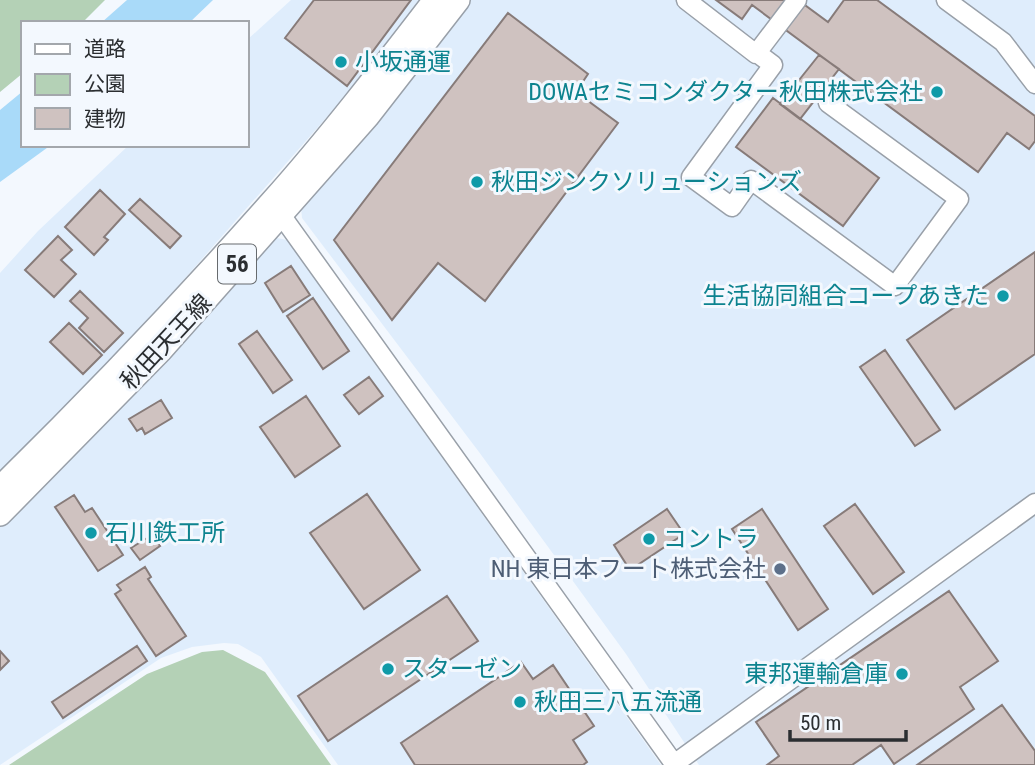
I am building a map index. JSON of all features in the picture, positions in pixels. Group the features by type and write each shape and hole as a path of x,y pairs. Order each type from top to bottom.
{"main road":[{"name":"秋田天王線","path":"0,514 161,350 277,208 435,0"},
{"name":"秋田天王線","path":"0,488 366,117 458,0"}],"street":[{"path":"686,0 773,65 691,177 732,207 751,180 895,286 959,199 828,103"},
{"path":"757,53 797,0"},
{"path":"946,0 1003,42 1035,84"},
{"path":"277,208 675,764 1035,503"}],"shaded area":[{"path":"291,0 420,0 356,84 77,401 0,473 0,273 38,231 127,147 248,147 248,39"},
{"path":"468,0 1035,0 1035,765 699,765 626,654 479,452 302,218 301,208"},
{"path":"277,238 287,240 661,765 338,765 261,657 238,644 224,643 192,647 161,658 0,765 0,522 265,244"}],"green space":[{"path":"0,0 105,0 84,21 21,21 21,75 0,92"},
{"path":"223,650 265,672 331,765 9,765 147,674 202,652"}],"water":[{"path":"127,0 213,0 191,21 103,21"},
{"path":"21,93 21,147 48,147 0,182 0,110"}],"building":[{"name":"小坂通運","path":"314,0 411,0 347,86 285,38"},
{"name":"DOWAセミコンダクター秋田株式会社","path":"716,0 798,0 828,22 844,0 877,0 1035,116 1035,141 1029,149 1007,133 978,172 752,5 742,19"},
{"name":"秋田ジンクソリューションズ","path":"508,13 588,74 576,92 618,123 485,301 438,263 392,320 334,240"},
{"path":"819,55 839,69 800,119 780,104"},
{"path":"773,98 879,178 843,226 736,147"},
{"path":"100,190 125,214 104,237 108,240 94,255 65,227"},
{"path":"140,199 181,236 170,248 129,210"},
{"path":"58,236 72,250 61,260 76,274 54,297 25,270"},
{"name":"生活協同組合コープあきた","path":"1035,252 1035,354 955,409 907,340"},
{"path":"291,266 310,295 283,312 265,283"},
{"path":"80,291 123,333 104,352 79,328 88,318 70,301"},
{"path":"313,298 349,351 323,369 287,316"},
{"path":"69,323 102,355 83,374 50,342"},
{"path":"257,331 292,380 273,393 239,344"},
{"path":"885,350 940,430 915,446 860,367"},
{"path":"369,377 383,396 359,414 344,395"},
{"path":"306,396 340,446 295,477 260,427"},
{"path":"161,400 172,418 145,434 142,428 137,431 129,419"},
{"path":"367,494 420,570 364,609 310,533"},
{"name":"石川鉄工所","path":"74,495 85,512 92,508 123,555 98,571 55,507"},
{"path":"855,504 904,572 873,594 824,526"},
{"name":"コントラ","path":"667,509 684,534 630,570 614,545"},
{"name":"NH 東日本フート株式会社","path":"762,509 828,609 798,630 732,529"},
{"path":"152,535 160,546 140,560 131,548"},
{"path":"145,567 151,577 148,579 186,636 156,656 115,594 121,590 117,585"},
{"name":"東邦運輸倉庫","path":"949,591 998,661 960,687 974,709 894,764 881,745 852,765 767,765 779,756 756,722"},
{"name":"スターゼン","path":"447,596 478,641 328,741 298,696"},
{"path":"137,646 147,661 63,718 52,702"},
{"path":"0,651 9,661 0,670"},
{"name":"秋田三八五流通","path":"521,662 533,679 553,665 594,726 573,740 587,762 583,765 415,765 401,743"},
{"path":"1002,705 1035,751 1035,765 917,765"}],"place":[{"name":"小坂通運","path":"341,62"},
{"name":"DOWAセミコンダクター秋田株式会社","path":"937,92"},
{"name":"秋田ジンクソリューションズ","path":"477,182"},
{"name":"生活協同組合コープあきた","path":"1003,296"},
{"name":"石川鉄工所","path":"91,533"},
{"name":"コントラ","path":"649,539"},
{"name":"NH 東日本フート株式会社","path":"780,569"},
{"name":"スターゼン","path":"388,669"},
{"name":"東邦運輸倉庫","path":"902,674"},
{"name":"秋田三八五流通","path":"520,702"}]}
